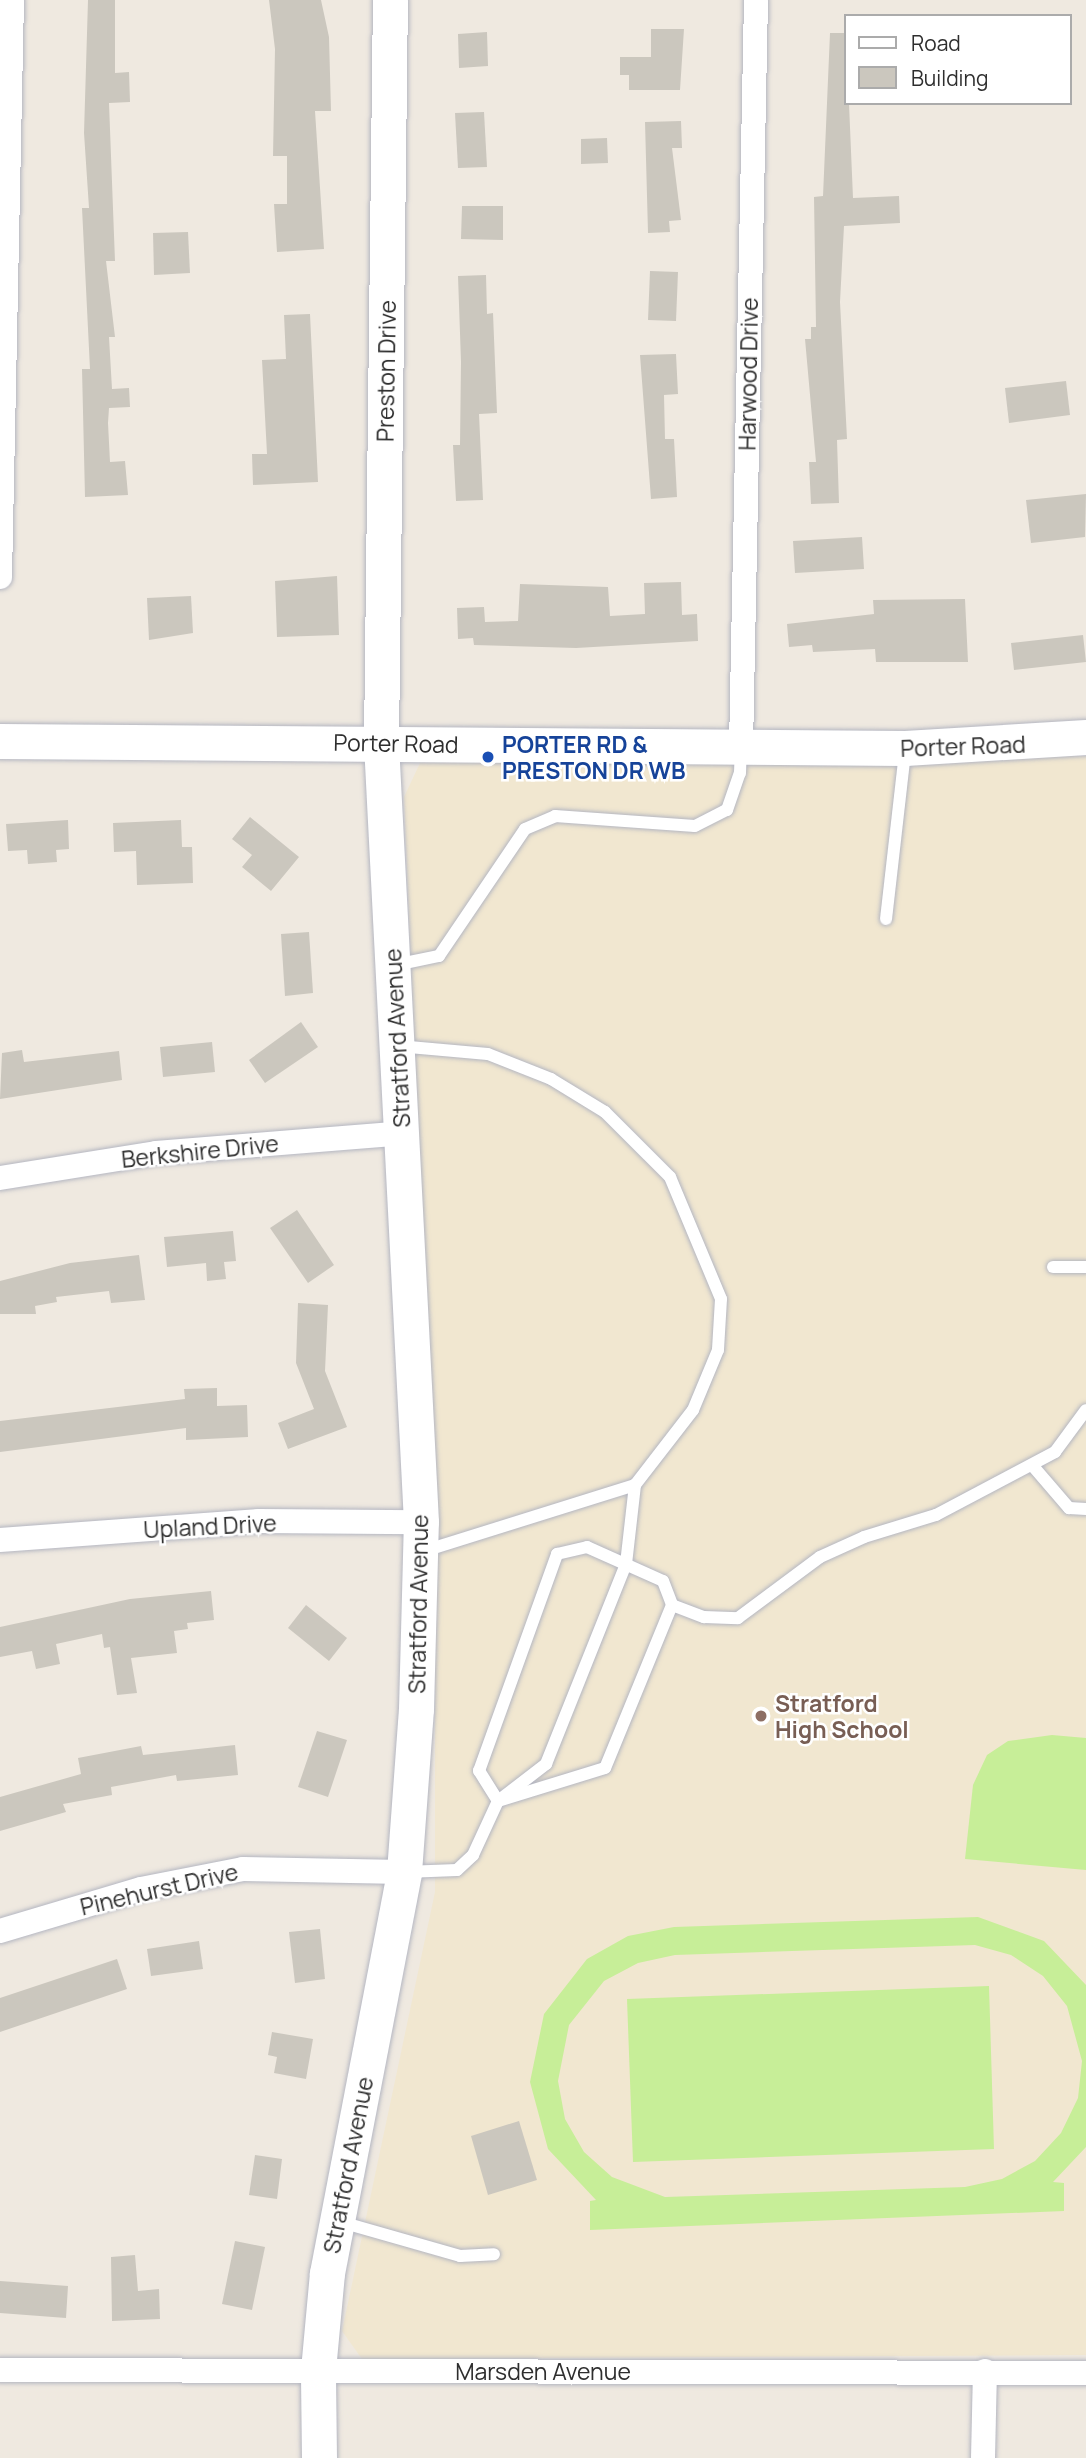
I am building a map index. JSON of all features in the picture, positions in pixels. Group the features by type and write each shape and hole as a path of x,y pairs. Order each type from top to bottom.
{"street":[{"path":"0,577 12,0"},
{"name":"Preston Drive","path":"381,743 390,0"},
{"name":"Harwood Drive","path":"741,747 756,0"},
{"name":"Porter Road","path":"0,741 905,748 1086,737"},
{"name":"Stratford Avenue","path":"319,2458 318,2370 337,2221 404,1872 421,1537 381,743"},
{"name":"Berkshire Drive","path":"0,1178 156,1153 402,1133"},
{"name":"Upland Drive","path":"0,1540 259,1521 421,1537"},
{"name":"Pinehurst Drive","path":"0,1931 141,1889 243,1869 404,1872"},
{"name":"Marsden Avenue","path":"0,2370 1086,2373"},
{"path":"984,2458 985,2371"}],"lane":[{"path":"393,966 439,956 525,829 555,816 695,826 727,810 740,773 741,747"},
{"path":"886,919 905,748"},
{"path":"397,1046 488,1054 551,1079 605,1112 670,1178 721,1299 718,1350 693,1410 635,1485 625,1564 546,1764 498,1801 472,1854 457,1870 404,1872"},
{"path":"1053,1267 1086,1267"},
{"path":"672,1605 704,1617 738,1618 820,1558 864,1537 936,1515 1055,1452 1086,1410"},
{"path":"1032,1465 1069,1508 1086,1509"},
{"path":"421,1537 635,1485"},
{"path":"587,1547 663,1581 672,1605 605,1768 498,1801 479,1771 557,1555 587,1547"},
{"path":"337,2221 460,2256 494,2254"}],"shaded area":[{"name":"Stratford High School","path":"1086,756 1086,2355 362,2359 342,2331 435,1892 435,1540 404,797 421,761"}],"green space":[{"path":"1052,1735 1086,1738 1086,1870 965,1859 973,1785 987,1755 1008,1741"},
{"path":"978,1917 1044,1941 1086,1985 1086,2147 1053,2182 1064,2183 1064,2211 590,2230 590,2201 596,2200 548,2149 530,2082 544,2014 587,1959 628,1936 674,1927","holes":["975,1945 1011,1955 1043,1976 1067,2006 1082,2061 1078,2098 1061,2133 1035,2161 1002,2179 965,2187 665,2197 612,2177 584,2152 565,2119 558,2081 569,2025 604,1981 638,1963 675,1955"]},
{"path":"989,1986 994,2149 633,2162 627,1999"}],"building":[{"path":"88,0 115,0 115,73 129,72 130,102 109,103 115,261 106,261 115,337 109,337 112,389 129,388 130,407 109,408 108,423 110,462 125,461 128,495 85,497 82,369 90,369 82,208 89,208 84,133"},
{"path":"269,0 321,0 329,37 331,111 315,111 324,249 277,252 274,204 287,204 287,156 273,156 275,49"},
{"path":"651,29 684,29 680,90 629,90 629,75 620,75 620,57 651,57"},
{"path":"487,32 488,66 459,68 458,34"},
{"path":"830,33 844,33 844,105 849,105 853,198 899,196 900,223 844,226 840,302 847,439 837,440 839,503 811,504 809,462 816,462 805,339 811,339 811,327 816,327 814,197 823,196"},
{"path":"484,112 487,167 458,168 455,113"},
{"path":"681,121 682,148 672,148 681,220 669,221 670,232 648,233 645,122"},
{"path":"607,138 608,163 581,164 581,139"},
{"path":"462,206 503,206 503,240 461,239"},
{"path":"188,232 190,273 154,275 153,233"},
{"path":"650,271 678,272 676,321 648,320"},
{"path":"486,275 487,314 493,313 497,413 479,414 483,500 456,501 453,445 460,445 461,362 458,276"},
{"path":"310,314 318,482 253,485 252,454 267,454 262,360 286,359 284,315"},
{"path":"676,354 678,394 664,395 665,439 674,439 677,497 651,499 640,355"},
{"path":"1066,381 1070,415 1009,423 1005,388"},
{"path":"1086,494 1085,537 1031,543 1026,500"},
{"path":"862,537 864,569 795,573 793,541"},
{"path":"337,576 339,635 277,637 275,581"},
{"path":"681,582 682,615 697,614 698,641 576,648 474,645 473,638 458,639 457,608 484,607 485,622 518,621 520,584 608,587 610,616 645,614 644,583"},
{"path":"191,596 193,633 149,640 147,598"},
{"path":"965,599 968,662 876,662 875,649 813,652 812,645 789,647 787,624 874,614 873,600"},
{"path":"1083,635 1086,662 1014,670 1011,643"},
{"path":"250,817 299,857 271,891 242,867 252,855 232,839"},
{"path":"68,820 69,849 56,850 57,862 28,864 27,850 8,851 6,824"},
{"path":"181,820 182,847 192,847 193,883 137,885 136,851 114,852 113,823"},
{"path":"309,932 313,993 285,996 281,934"},
{"path":"301,1022 318,1047 265,1083 249,1060"},
{"path":"212,1042 215,1072 163,1077 160,1047"},
{"path":"22,1050 24,1062 119,1051 122,1080 0,1099 2,1053"},
{"path":"297,1210 334,1265 308,1283 270,1228"},
{"path":"233,1231 236,1261 224,1262 226,1279 207,1281 206,1263 167,1267 164,1237"},
{"path":"139,1255 145,1300 111,1303 109,1291 56,1297 57,1302 35,1306 36,1314 0,1314 0,1281 70,1263"},
{"path":"298,1303 328,1305 325,1371 347,1427 288,1449 278,1423 314,1409 296,1363"},
{"path":"217,1388 217,1406 247,1405 248,1437 186,1440 186,1428 0,1452 0,1421 185,1399 184,1389"},
{"path":"211,1591 214,1620 187,1623 188,1629 174,1631 177,1653 131,1658 137,1693 117,1695 110,1647 104,1648 102,1634 56,1644 60,1664 36,1669 32,1651 0,1657 0,1627 130,1599"},
{"path":"306,1605 347,1638 329,1661 288,1628"},
{"path":"317,1731 347,1740 328,1797 298,1787"},
{"path":"235,1745 238,1775 177,1781 176,1775 111,1787 112,1795 63,1804 66,1812 0,1831 0,1797 81,1774 78,1758 141,1746 143,1755"},
{"path":"320,1929 325,1979 295,1983 289,1932"},
{"path":"199,1941 203,1969 151,1976 147,1949"},
{"path":"117,1959 127,1989 0,2032 0,1998"},
{"path":"272,2032 313,2039 306,2079 274,2073 277,2057 268,2055"},
{"path":"519,2121 537,2180 488,2195 471,2136"},
{"path":"255,2155 282,2159 277,2199 249,2195"},
{"path":"235,2241 265,2247 252,2310 222,2304"},
{"path":"135,2255 138,2291 159,2289 160,2319 112,2321 111,2257"},
{"path":"0,2281 68,2286 66,2318 0,2313"}],"place":[{"name":"PORTER RD & PRESTON DR WB","path":"488,757"},
{"name":"Stratford High School","path":"761,1716"}]}
